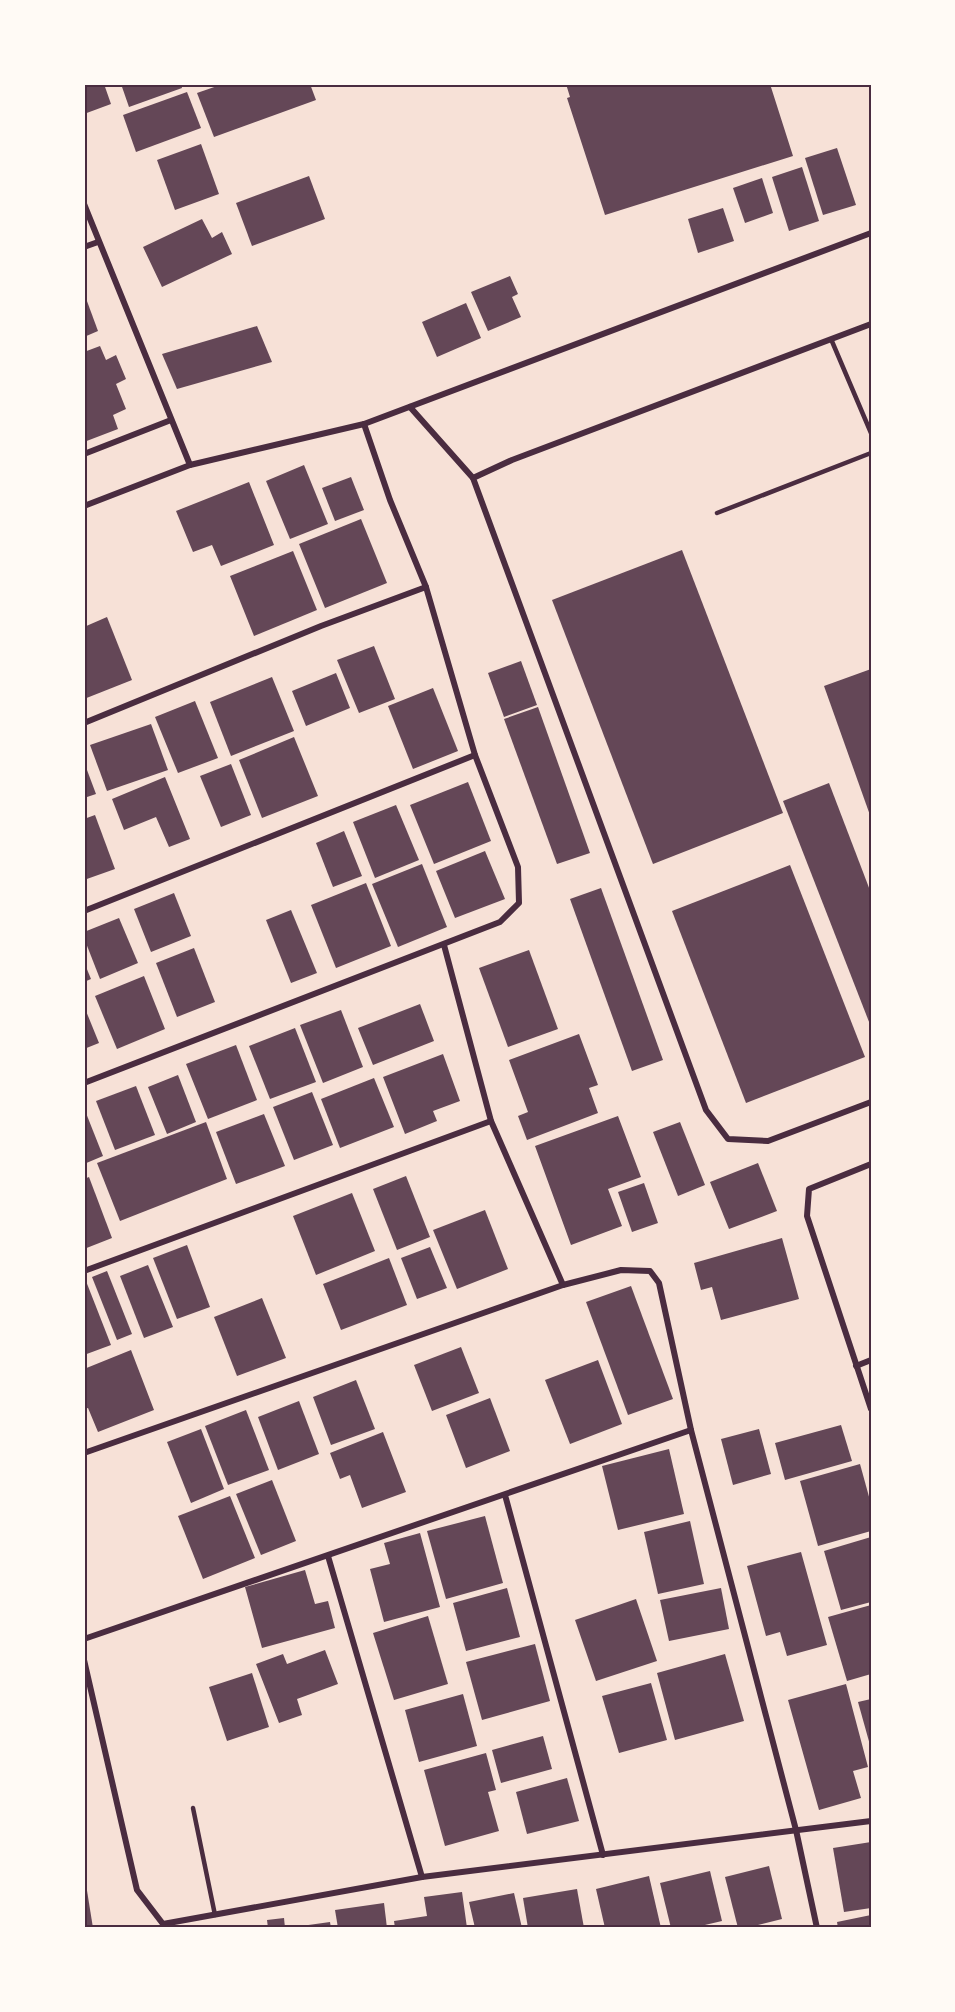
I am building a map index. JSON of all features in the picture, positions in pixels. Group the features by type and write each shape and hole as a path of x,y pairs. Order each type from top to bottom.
{"street":[{"path":"84,204 190,465"},
{"path":"84,506 190,465 364,424 871,233"},
{"path":"84,247 98,242"},
{"path":"473,478 512,460 871,324"},
{"path":"410,407 473,478 706,1110 728,1139 768,1141 871,1102"},
{"path":"84,454 171,420"},
{"path":"84,1083 500,922 519,903 518,867 475,755 426,587 390,500 364,424"},
{"path":"84,723 321,626 426,587"},
{"path":"84,911 475,755"},
{"path":"444,945 491,1121 563,1285"},
{"path":"84,1271 491,1121"},
{"path":"871,1164 809,1189 807,1216 871,1409"},
{"path":"84,1453 563,1285 621,1270 650,1271 659,1283 691,1430 796,1830 817,1928"},
{"path":"856,1366 871,1360"},
{"path":"84,1639 691,1430"},
{"path":"506,1494 603,1855"},
{"path":"328,1556 422,1877"},
{"path":"84,1660 137,1890 163,1924 422,1877 871,1821"}],"lane":[{"path":"831,339 871,434"},
{"path":"717,513 871,453"},
{"path":"193,1808 215,1915"}],"building":[{"path":"84,84 104,84 111,104 84,114"},
{"path":"121,84 181,84 182,88 129,107"},
{"path":"223,84 310,84 316,100 214,137 197,93"},
{"path":"566,84 770,84 793,156 605,215 567,98 570,97"},
{"path":"187,92 201,128 136,152 123,115"},
{"path":"201,144 219,194 175,210 157,160"},
{"path":"837,148 856,205 823,215 805,158"},
{"path":"802,167 819,221 789,231 772,177"},
{"path":"309,176 325,219 252,246 236,203"},
{"path":"762,178 773,213 745,223 733,188"},
{"path":"723,208 734,241 698,253 688,219"},
{"path":"202,219 212,238 222,232 232,254 162,287 143,247"},
{"path":"510,276 518,294 512,297 521,317 488,331 471,292"},
{"path":"84,293 98,331 84,337"},
{"path":"466,303 481,338 437,357 422,322"},
{"path":"257,326 272,362 177,389 162,354"},
{"path":"100,346 106,360 116,355 126,379 116,384 126,409 113,415 118,429 84,442 84,352"},
{"path":"304,465 328,524 290,539 266,481"},
{"path":"351,477 364,510 335,521 322,488"},
{"path":"249,482 274,545 221,566 212,545 193,552 176,511"},
{"path":"361,519 387,583 325,608 299,544"},
{"path":"682,550 783,813 653,864 552,600"},
{"path":"293,551 317,610 254,636 230,576"},
{"path":"107,617 132,680 84,699 84,627"},
{"path":"374,646 395,699 359,713 337,660"},
{"path":"521,661 537,705 504,717 488,673"},
{"path":"871,669 871,818 824,686"},
{"path":"336,673 350,708 306,726 292,691"},
{"path":"272,677 294,731 231,756 210,702"},
{"path":"433,688 458,751 413,769 388,706"},
{"path":"195,701 218,758 178,773 155,717"},
{"path":"538,707 590,853 557,864 504,719"},
{"path":"151,724 168,770 107,791 90,745"},
{"path":"294,737 318,796 262,818 239,760"},
{"path":"84,762 96,794 84,798"},
{"path":"231,764 251,815 221,827 200,776"},
{"path":"165,777 190,839 169,847 156,817 124,830 112,799"},
{"path":"468,782 491,841 434,864 410,805"},
{"path":"829,783 871,893 871,1027 783,801"},
{"path":"396,805 419,860 375,878 353,822"},
{"path":"95,815 115,869 84,880 84,819"},
{"path":"344,831 362,876 333,887 316,843"},
{"path":"485,851 505,899 455,918 436,871"},
{"path":"422,864 447,927 398,947 372,884"},
{"path":"790,865 865,1057 746,1103 672,911"},
{"path":"366,883 391,946 336,968 311,905"},
{"path":"601,888 663,1060 632,1071 570,899"},
{"path":"174,893 191,936 151,952 134,909"},
{"path":"291,910 317,973 291,983 266,920"},
{"path":"119,918 138,963 100,979 84,938 84,932"},
{"path":"194,948 215,1002 177,1017 156,963"},
{"path":"529,950 558,1029 508,1047 479,968"},
{"path":"84,962 91,979 84,982"},
{"path":"144,976 165,1029 117,1049 95,996"},
{"path":"420,1004 434,1041 373,1065 358,1028"},
{"path":"341,1010 363,1067 323,1083 300,1025"},
{"path":"86,1011 99,1043 84,1049 84,1012"},
{"path":"295,1028 316,1082 270,1099 249,1046"},
{"path":"579,1034 598,1085 589,1088 598,1113 527,1140 518,1116 528,1112 509,1060"},
{"path":"236,1045 257,1100 208,1119 186,1064"},
{"path":"443,1054 460,1101 433,1111 437,1121 405,1134 383,1077"},
{"path":"178,1075 196,1122 167,1134 148,1087"},
{"path":"374,1078 394,1127 340,1148 321,1099"},
{"path":"136,1086 155,1135 115,1150 96,1101"},
{"path":"312,1092 333,1145 294,1160 273,1107"},
{"path":"84,1108 103,1156 84,1164"},
{"path":"264,1114 285,1166 236,1184 216,1132"},
{"path":"618,1116 641,1177 608,1189 622,1226 571,1245 535,1146"},
{"path":"206,1122 227,1179 120,1221 97,1163"},
{"path":"680,1122 705,1185 678,1196 653,1132"},
{"path":"758,1163 777,1211 729,1229 710,1182"},
{"path":"406,1176 430,1237 397,1250 373,1189"},
{"path":"89,1177 112,1238 84,1249 84,1179"},
{"path":"644,1183 658,1223 632,1232 618,1192"},
{"path":"352,1193 375,1251 316,1275 293,1216"},
{"path":"485,1210 508,1269 457,1289 433,1230"},
{"path":"782,1238 799,1299 721,1320 712,1287 701,1290 694,1263"},
{"path":"187,1245 210,1307 177,1319 153,1258"},
{"path":"430,1247 447,1288 417,1299 401,1258"},
{"path":"389,1258 407,1305 341,1330 323,1284"},
{"path":"148,1265 173,1327 144,1338 120,1276"},
{"path":"107,1271 132,1334 117,1340 92,1277"},
{"path":"84,1276 111,1345 84,1355"},
{"path":"631,1286 673,1399 628,1415 586,1302"},
{"path":"262,1298 286,1358 237,1376 214,1317"},
{"path":"461,1347 479,1393 432,1411 414,1365"},
{"path":"131,1350 154,1410 98,1432 88,1408 84,1409 84,1369"},
{"path":"598,1360 622,1424 570,1444 545,1380"},
{"path":"356,1380 375,1429 331,1445 313,1397"},
{"path":"490,1398 510,1451 466,1468 446,1415"},
{"path":"299,1401 319,1454 278,1470 258,1417"},
{"path":"246,1410 269,1470 228,1485 205,1426"},
{"path":"841,1425 852,1461 785,1480 775,1443"},
{"path":"201,1429 224,1489 191,1503 167,1442"},
{"path":"759,1429 771,1474 733,1485 721,1439"},
{"path":"383,1432 406,1492 362,1508 350,1475 340,1479 330,1453"},
{"path":"669,1449 684,1514 618,1530 602,1466"},
{"path":"860,1464 871,1504 871,1531 818,1546 800,1481"},
{"path":"272,1480 296,1541 261,1555 236,1494"},
{"path":"230,1496 255,1558 203,1579 178,1516"},
{"path":"485,1516 503,1583 446,1599 427,1531"},
{"path":"690,1521 704,1584 658,1594 644,1532"},
{"path":"420,1533 440,1607 384,1622 370,1569 390,1564 384,1543"},
{"path":"871,1537 871,1602 841,1610 824,1551"},
{"path":"801,1552 827,1645 787,1656 780,1632 766,1636 747,1566"},
{"path":"305,1570 315,1604 328,1601 335,1628 262,1648 245,1587"},
{"path":"507,1588 520,1637 466,1651 453,1603"},
{"path":"721,1588 729,1629 669,1641 660,1600"},
{"path":"636,1599 657,1661 596,1681 575,1620"},
{"path":"871,1605 871,1674 847,1681 828,1617"},
{"path":"428,1616 448,1684 394,1700 373,1633"},
{"path":"535,1644 550,1701 482,1720 466,1662"},
{"path":"325,1650 338,1684 297,1699 302,1715 279,1723 256,1664 283,1654 287,1664"},
{"path":"725,1654 744,1721 675,1740 657,1673"},
{"path":"252,1673 269,1727 227,1741 209,1687"},
{"path":"651,1683 667,1740 619,1753 602,1696"},
{"path":"846,1684 868,1767 853,1771 861,1798 819,1810 788,1700"},
{"path":"463,1694 477,1746 419,1762 405,1710"},
{"path":"871,1699 871,1745 870,1745 858,1702"},
{"path":"543,1736 552,1769 501,1783 492,1750"},
{"path":"486,1753 496,1790 488,1792 499,1831 445,1846 424,1770"},
{"path":"567,1778 579,1821 527,1834 516,1792"},
{"path":"871,1842 871,1908 844,1912 833,1848"},
{"path":"769,1866 782,1919 738,1928 725,1877"},
{"path":"710,1871 722,1921 692,1928 671,1928 660,1883"},
{"path":"649,1876 661,1928 605,1928 596,1889"},
{"path":"85,1878 93,1928 84,1928"},
{"path":"577,1889 584,1928 528,1928 523,1898"},
{"path":"462,1892 467,1928 395,1928 394,1921 427,1916 424,1897"},
{"path":"514,1893 522,1928 475,1928 469,1902"},
{"path":"384,1903 387,1928 338,1928 335,1910"},
{"path":"871,1915 871,1928 838,1928 837,1922"},
{"path":"284,1918 285,1928 268,1928 267,1920"},
{"path":"330,1922 331,1928 294,1928 294,1927"}]}
